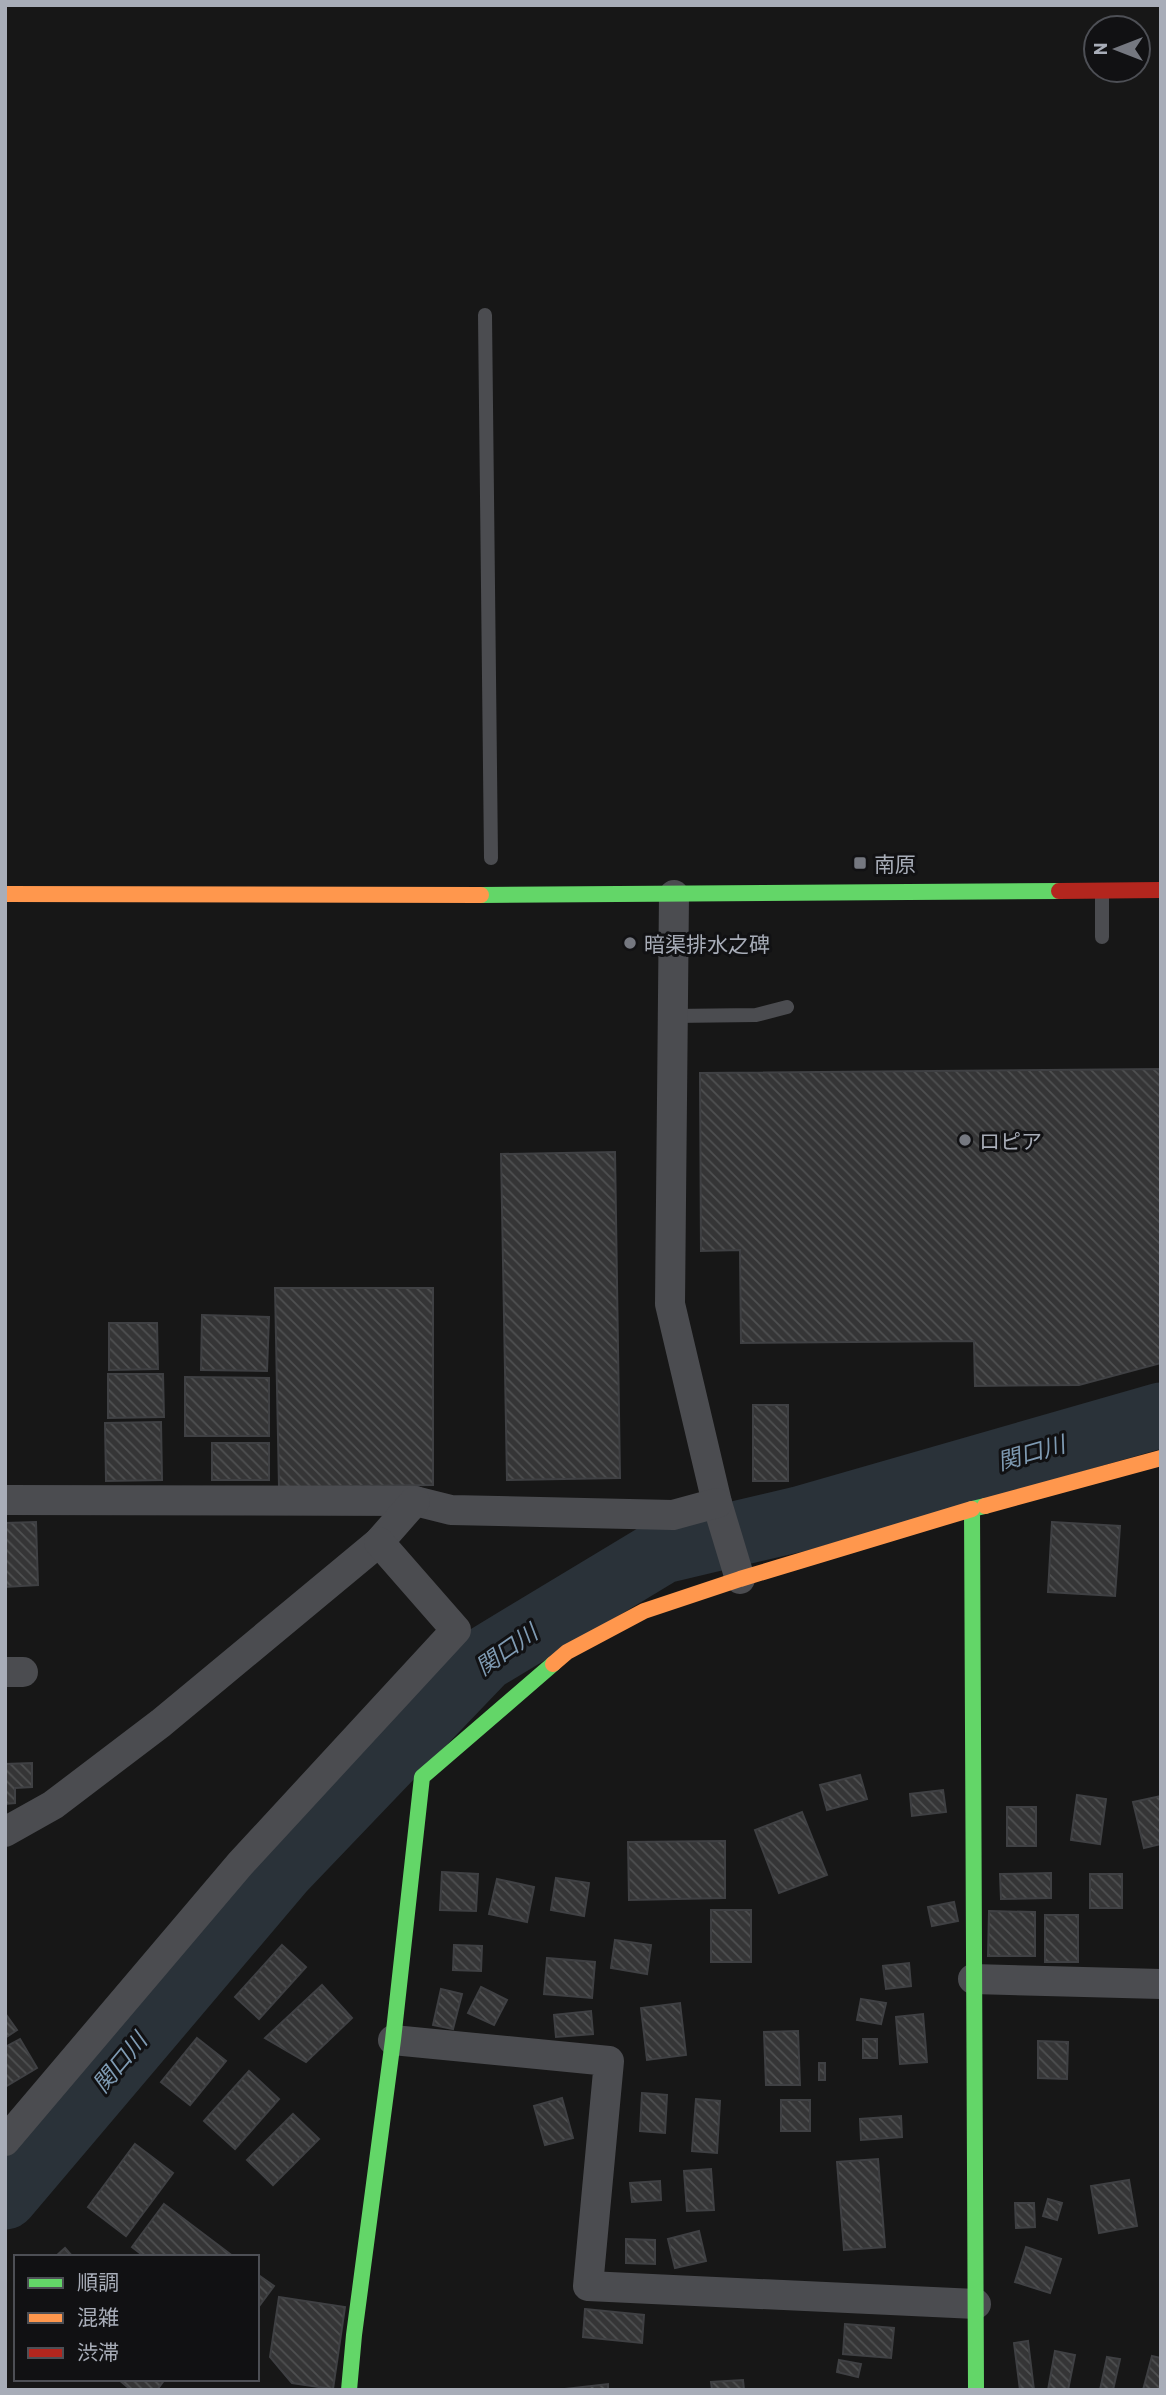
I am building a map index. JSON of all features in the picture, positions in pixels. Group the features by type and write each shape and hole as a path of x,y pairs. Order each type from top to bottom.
{"street":[{"path":"5,894 674,895 1161,890"},
{"path":"674,895 670,1304 717,1503 740,1579"},
{"path":"349,2390 393,2040 422,1777 567,1652 644,1611 972,1509 1161,1458"},
{"path":"5,1500 415,1501 451,1510 673,1515 717,1503"},
{"path":"5,1832 53,1805 161,1723 379,1542 415,1501"},
{"path":"972,1509 976,2390"},
{"path":"5,2141 240,1864 456,1630 379,1542"},
{"path":"973,1979 1161,1984"},
{"path":"393,2040 609,2061 588,2286 976,2304"}],"lane":[{"path":"485,315 491,858"},
{"path":"1102,891 1102,937"},
{"path":"673,1016 756,1015 787,1006"}],"building":[{"path":"1161,1069 1161,1363 1079,1385 975,1386 974,1341 741,1343 740,1250 701,1251 700,1073"},
{"path":"615,1152 620,1478 507,1480 501,1154"},
{"path":"275,1288 433,1288 433,1485 279,1487"},
{"path":"202,1315 269,1317 267,1371 201,1370"},
{"path":"109,1323 157,1323 158,1369 109,1370"},
{"path":"108,1374 163,1374 164,1417 108,1418"},
{"path":"185,1377 269,1378 269,1436 185,1436"},
{"path":"753,1405 788,1405 788,1481 753,1481"},
{"path":"161,1422 162,1480 106,1481 105,1423"},
{"path":"212,1443 269,1443 269,1480 212,1480"},
{"path":"36,1522 38,1585 5,1587 5,1523"},
{"path":"1052,1522 1120,1526 1115,1596 1048,1592"},
{"path":"32,1763 32,1787 15,1788 15,1803 5,1804 5,1764"},
{"path":"860,1775 867,1799 827,1810 820,1785"},
{"path":"943,1790 946,1812 912,1816 910,1794"},
{"path":"1077,1795 1106,1799 1100,1844 1071,1840"},
{"path":"1161,1796 1161,1844 1144,1848 1133,1802"},
{"path":"1007,1807 1036,1807 1036,1846 1007,1846"},
{"path":"802,1812 827,1875 779,1893 755,1830"},
{"path":"725,1841 725,1898 629,1900 628,1842"},
{"path":"442,1872 478,1874 476,1911 440,1910"},
{"path":"1051,1873 1051,1898 1001,1899 1000,1874"},
{"path":"1090,1874 1122,1874 1122,1908 1090,1908"},
{"path":"556,1878 589,1883 584,1916 551,1910"},
{"path":"497,1879 534,1887 527,1922 489,1914"},
{"path":"954,1902 958,1921 932,1926 928,1907"},
{"path":"711,1910 751,1910 751,1962 711,1962"},
{"path":"989,1911 1035,1912 1035,1956 988,1956"},
{"path":"1045,1915 1078,1915 1078,1962 1045,1962"},
{"path":"615,1940 651,1945 647,1974 611,1968"},
{"path":"282,1945 306,1967 259,2019 235,1997"},
{"path":"454,1945 482,1946 481,1971 453,1970"},
{"path":"547,1958 595,1962 592,1998 544,1994"},
{"path":"909,1963 911,1986 886,1989 883,1966"},
{"path":"322,1985 352,2018 306,2062 265,2038"},
{"path":"481,1987 507,2000 494,2025 468,2013"},
{"path":"441,1989 462,1994 453,2029 433,2025"},
{"path":"861,1999 886,2003 881,2024 857,2020"},
{"path":"680,2003 686,2055 647,2060 641,2008"},
{"path":"591,2011 593,2034 556,2037 554,2015"},
{"path":"5,2013 17,2030 5,2038"},
{"path":"923,2014 927,2062 900,2064 896,2017"},
{"path":"798,2031 800,2085 766,2085 764,2032"},
{"path":"197,2038 226,2061 190,2105 161,2082"},
{"path":"20,2039 37,2068 5,2087 5,2047"},
{"path":"863,2039 877,2039 877,2058 863,2058"},
{"path":"1038,2041 1068,2042 1067,2079 1038,2078"},
{"path":"819,2063 825,2063 825,2080 819,2080"},
{"path":"249,2071 279,2099 235,2149 204,2121"},
{"path":"642,2093 667,2095 665,2133 640,2131"},
{"path":"562,2098 573,2138 545,2145 534,2106"},
{"path":"696,2099 720,2101 717,2153 692,2151"},
{"path":"781,2100 810,2100 810,2131 781,2131"},
{"path":"293,2114 319,2139 273,2185 247,2160"},
{"path":"901,2116 902,2137 861,2140 860,2119"},
{"path":"135,2144 173,2173 126,2236 88,2207"},
{"path":"878,2159 885,2247 844,2250 837,2162"},
{"path":"711,2169 714,2210 687,2211 684,2171"},
{"path":"1129,2180 1137,2226 1099,2233 1091,2186"},
{"path":"660,2181 661,2200 632,2202 630,2183"},
{"path":"1048,2199 1062,2203 1057,2220 1043,2216"},
{"path":"1015,2203 1034,2203 1035,2227 1016,2228"},
{"path":"164,2204 231,2255 142,2255 132,2247"},
{"path":"699,2231 706,2261 675,2268 668,2239"},
{"path":"626,2239 655,2240 655,2264 626,2263"},
{"path":"1026,2247 1061,2259 1050,2293 1015,2282"},
{"path":"65,2248 71,2255 57,2255"},
{"path":"259,2275 274,2286 259,2306"},
{"path":"279,2297 345,2307 333,2389 292,2383 270,2357"},
{"path":"585,2309 644,2315 642,2343 583,2337"},
{"path":"845,2324 894,2328 891,2358 843,2354"},
{"path":"1028,2341 1034,2390 1020,2390 1014,2343"},
{"path":"1055,2351 1075,2355 1068,2390 1048,2390"},
{"path":"1152,2356 1161,2358 1161,2390 1143,2390"},
{"path":"1107,2357 1120,2359 1113,2390 1100,2390"},
{"path":"839,2360 861,2364 858,2377 837,2372"},
{"path":"743,2380 744,2390 712,2390 711,2382"},
{"path":"120,2381 164,2381 157,2390 131,2390"},
{"path":"608,2384 608,2390 556,2390"}],"waterway":[{"name":"関口川","path":"5,2197 283,1869 484,1659 663,1551 799,1519 1161,1415"}],"traffic: fast":[{"path":"481,895 1059,891"},
{"path":"976,2390 972,1509 985,1506"},
{"path":"349,2390 393,2040 422,1777 553,1664"}],"traffic: slow":[{"path":"5,894 481,895"},
{"path":"985,1506 1161,1458"},
{"path":"553,1664 567,1652 644,1611 972,1509"}],"traffic: jam":[{"path":"1059,891 1161,890"}],"place":[{"name":"南原","path":"860,863"},
{"name":"暗渠排水之碑","path":"630,943"},
{"name":"ロピア","path":"965,1140"}]}
